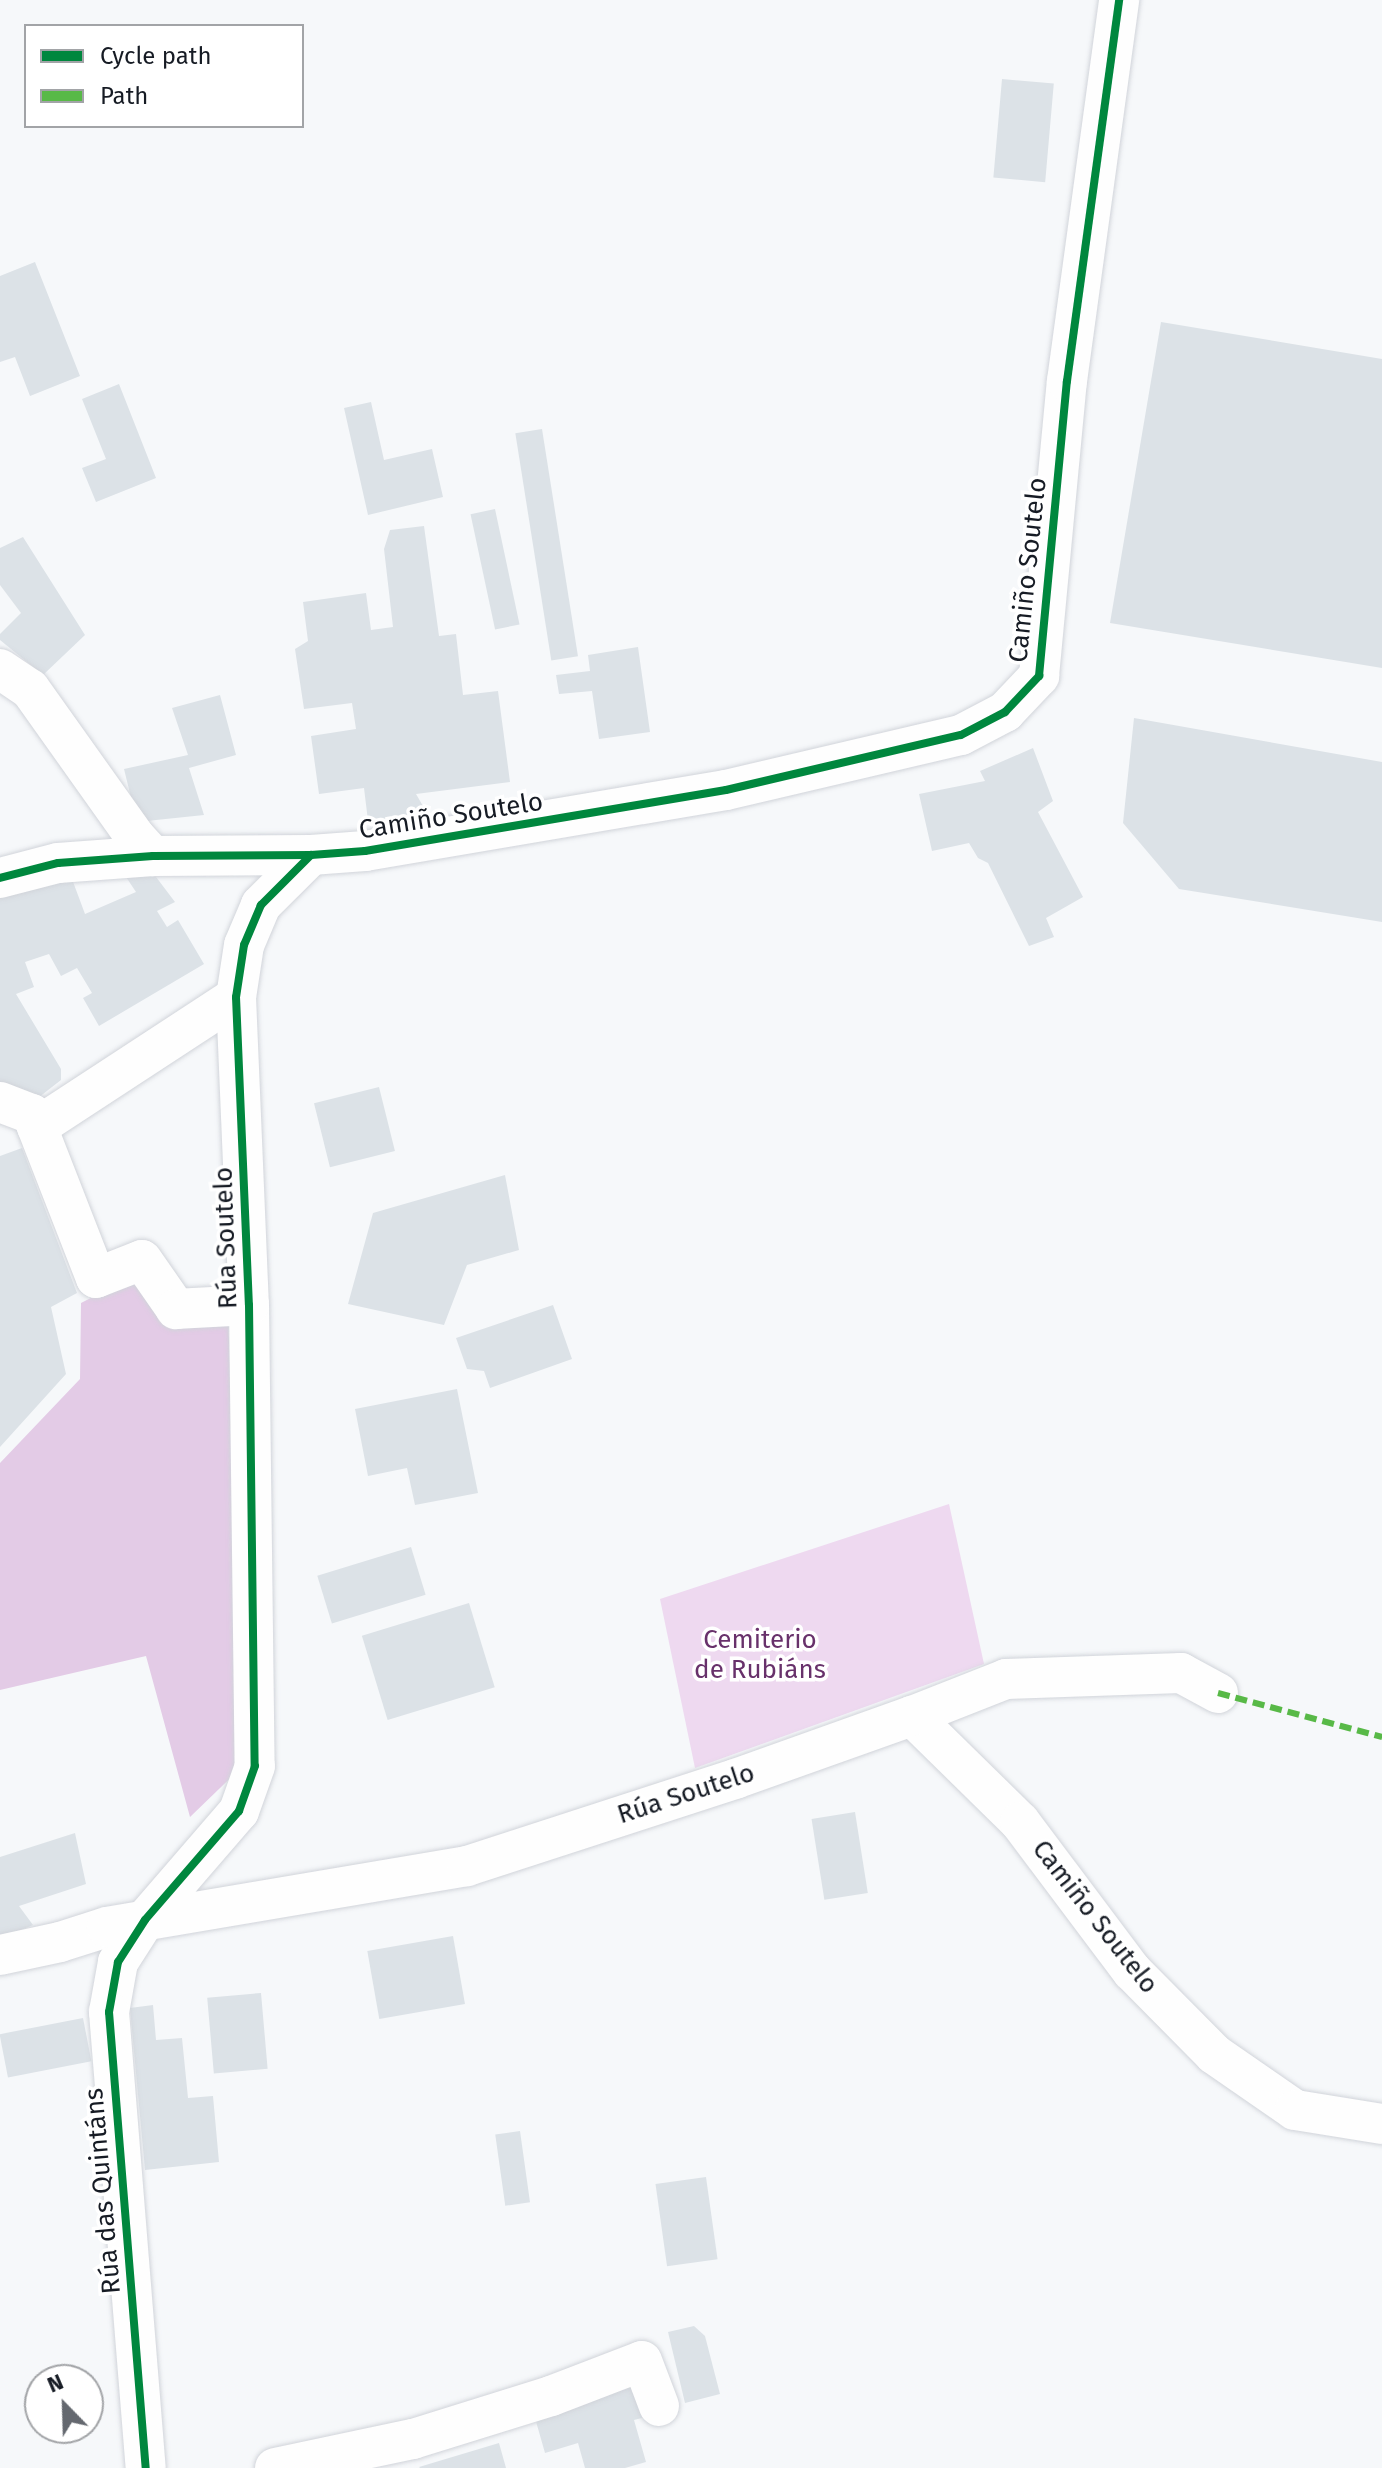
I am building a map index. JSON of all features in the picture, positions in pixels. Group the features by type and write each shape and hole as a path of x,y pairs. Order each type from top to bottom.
{"street":[{"name":"Camiño Soutelo","path":"311,855 365,851 726,790 961,735 1005,712 1039,676 1067,381 1119,0"},
{"path":"1,674 30,689 136,838 153,856"},
{"path":"0,878 58,863 153,856 311,855"},
{"name":"Rúa Soutelo","path":"145,1920 239,1811 255,1766 249,1305 236,997 244,945 261,905 311,855"},
{"path":"0,1102 32,1114 37,1127 236,997"},
{"name":"Rúa Soutelo","path":"37,1127 96,1278 142,1260 176,1309 249,1305"},
{"name":"Rúa Soutelo","path":"0,1955 60,1942 107,1927 467,1866 912,1716 1006,1679 1181,1673 1218,1693"},
{"name":"Camiño Soutelo","path":"912,1716 1020,1822 1132,1971 1214,2054 1295,2110 1382,2124"},
{"name":"Rúa das Quintáns","path":"145,1920 118,1962 109,2012 146,2468"},
{"path":"275,2468 413,2439 551,2396 642,2361 659,2406"}],"green space":[{"name":"Cemiterio de Rubiáns","path":"949,1504 984,1664 695,1768 660,1599"}],"shaded area":[{"path":"136,1275 228,1319 248,1761 190,1817 146,1656 0,1690 0,1463 80,1379 81,1303"}],"building":[{"path":"1002,79 1054,84 1045,182 993,178"},
{"path":"35,262 80,376 30,396 15,357 0,362 0,276"},
{"path":"1161,322 1382,359 1382,668 1110,623"},
{"path":"119,384 156,478 96,502 82,468 106,459 82,399"},
{"path":"371,402 384,460 432,449 443,497 368,515 344,408"},
{"path":"542,429 578,656 551,660 515,433"},
{"path":"495,509 520,624 495,630 471,514"},
{"path":"424,526 439,636 456,634 463,695 498,691 510,782 416,794 427,813 368,821 364,788 319,794 311,736 356,729 352,703 304,709 295,649 308,641 303,602 366,593 371,630 393,627 384,549 390,530"},
{"path":"23,537 85,635 43,675 0,640 0,634 21,613 0,585 0,548"},
{"path":"638,647 650,732 599,739 592,691 559,694 556,675 590,671 588,655"},
{"path":"220,695 236,755 189,768 204,815 137,822 124,769 188,755 172,708"},
{"path":"1134,718 1382,762 1382,922 1179,889 1123,823"},
{"path":"1033,748 1053,801 1038,812 1083,897 1046,918 1054,937 1029,946 988,863 978,858 969,843 932,851 919,794 985,781 980,771"},
{"path":"147,865 175,902 157,911 167,927 178,920 204,964 99,1026 83,998 92,993 77,968 61,976 49,954 25,962 34,987 16,994 61,1069 61,1080 34,1101 0,1087 0,892 72,879 85,914 136,892 126,877"},
{"path":"379,1087 395,1151 330,1167 314,1103"},
{"path":"22,1148 77,1293 51,1307 66,1374 0,1447 0,1156"},
{"path":"505,1175 519,1250 467,1265 444,1325 348,1304 373,1213"},
{"path":"553,1305 572,1359 490,1388 484,1371 467,1369 456,1338"},
{"path":"457,1389 478,1493 415,1505 407,1468 368,1476 355,1409"},
{"path":"411,1547 426,1595 332,1623 317,1576"},
{"path":"469,1603 495,1687 388,1720 362,1636"},
{"path":"855,1812 868,1893 824,1900 812,1819"},
{"path":"75,1833 86,1884 19,1906 33,1925 0,1939 0,1857"},
{"path":"453,1936 465,2004 379,2019 367,1951"},
{"path":"261,1993 268,2069 214,2073 207,1998"},
{"path":"153,2005 156,2040 182,2038 188,2098 213,2096 219,2162 145,2170 130,2008"},
{"path":"83,2018 91,2061 8,2077 0,2034"},
{"path":"520,2131 530,2202 505,2206 495,2134"},
{"path":"706,2177 718,2259 667,2266 655,2184"},
{"path":"694,2326 705,2336 720,2394 685,2403 668,2332"},
{"path":"636,2383 646,2417 634,2420 646,2462 625,2468 585,2468 578,2443 545,2453 533,2411"},
{"path":"499,2443 506,2468 419,2467"}],"marked path":[{"path":"1218,1693 1382,1737"}],"cycle path":[{"path":"311,855 365,851 726,790 961,735 1005,712 1039,676 1067,381 1119,0"},
{"path":"0,878 58,863 153,856 311,855 261,905 244,945 236,997 249,1305 255,1766 239,1811 145,1920 118,1962 109,2012 146,2468"}]}
